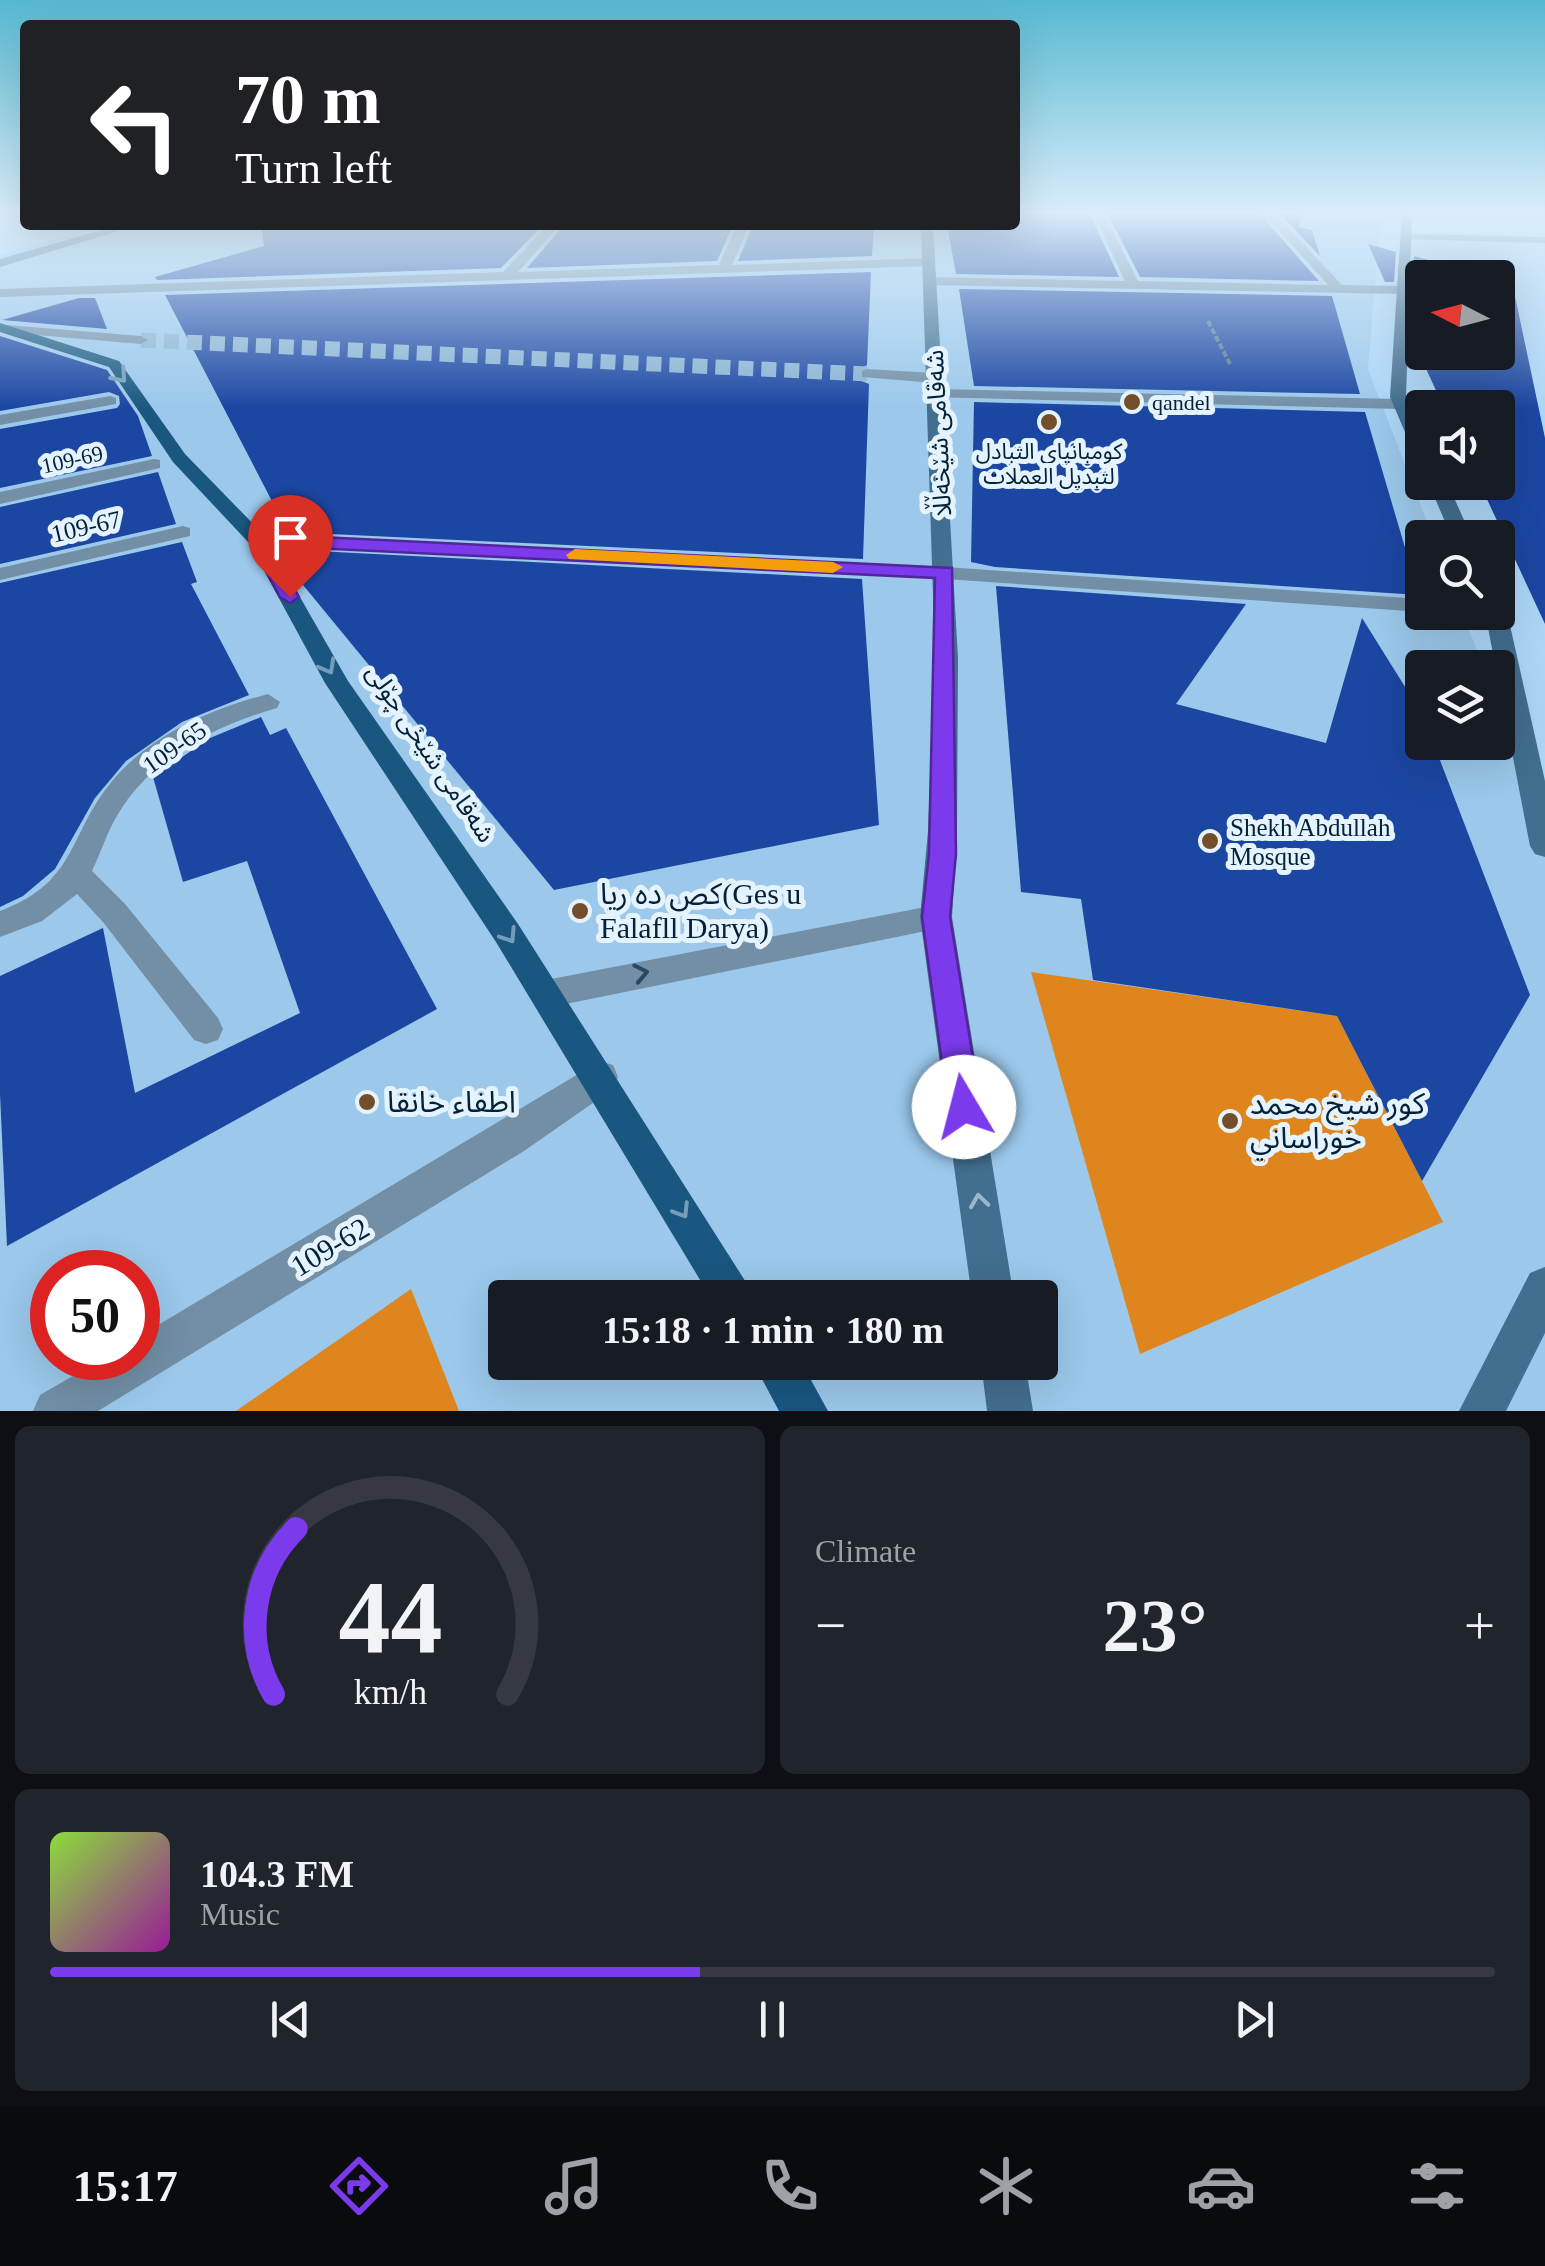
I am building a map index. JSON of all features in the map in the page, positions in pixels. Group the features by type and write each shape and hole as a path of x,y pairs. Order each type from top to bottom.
{"main road":[{"name":"شەقامی شێخەڵڵا","path":"930,278 945,572 942,854 936,917 990,1280"},
{"path":"1405,278 1398,397 1405,413"},
{"name":"شەقامی شێخی چۆلی","path":"3,328 114,364 179,458 258,540 337,683 546,994 724,1280"},
{"path":"1500,630 1545,846"},
{"path":"1482,1411 1545,1288"},
{"path":"786,1380 804,1411"},
{"path":"1005,1380 1010,1411"}],"street":[{"path":"0,293 453,278"},
{"path":"1029,278 1404,290"},
{"path":"1130,278 1133,284"},
{"path":"1329,278 1338,288"},
{"path":"3,328 142,340"},
{"path":"867,374 936,386 1401,404"},
{"path":"0,420 110,400"},
{"name":"109-69","path":"0,498 154,464"},
{"name":"109-67","path":"0,574 184,532"},
{"path":"258,540 945,572 1405,605"},
{"name":"109-65","path":"77,875 107,809 142,766 219,716 268,702"},
{"path":"0,924 27,916 55,899 77,875 114,913 206,1029"},
{"path":"546,994 936,917"},
{"name":"109-62","path":"56,1411 510,1138 600,1078"}],"path":[{"path":"1189,285 1248,400"}],"shaded area":[{"path":"0,278 1376,278 1368,369 1405,465 1405,500 1419,500 1426,520 1405,520 1405,630 1469,630 1477,650 1405,650 1405,760 1515,760 1515,747 1545,825 1545,1411 0,1411"},
{"path":"1031,972 1337,1016 1443,1222 1140,1354"},
{"path":"411,1289 459,1411 236,1411"}],"building":[{"path":"156,278 219,278 157,280"},
{"path":"692,278 871,278 867,365 858,371 859,380 869,384 863,559 288,532 165,295"},
{"path":"1178,278 1316,278 1319,281"},
{"path":"959,289 1332,296 1360,394 974,386"},
{"path":"1515,296 1545,438 1545,624 1515,559 1515,520 1497,520 1487,500 1515,500 1515,390 1436,390 1427,370 1515,370"},
{"path":"79,298 95,298 107,329 2,320"},
{"path":"0,336 107,370 138,416 152,456 0,488 0,429 117,408 120,404 119,396 109,392 0,411"},
{"path":"974,402 1365,412 1405,548 1405,594 995,567 971,562"},
{"path":"158,472 176,524 0,564 0,507"},
{"path":"182,542 197,582 191,584 249,695 182,722 126,761 95,798 55,869 23,896 0,907 0,583"},
{"path":"297,550 862,579 879,825 554,890 294,574 307,568"},
{"path":"996,586 1246,604 1176,704 1326,743 1362,618 1405,687 1405,760 1440,760 1530,995 1422,1181 1337,1016 1093,980 1081,899 1021,892"},
{"path":"261,717 270,735 286,728 437,1009 7,1246 0,1094 0,976 103,928 135,1093 300,1013 247,861 183,882 153,777 210,738"}],"tunnel":[{"path":"141,340 867,374"}],"slow traffic":[{"path":"575,555 833,567"}],"place":[{"name":"qandel","path":"1132,402"},
{"name":"كومبانياى التبادل لتبديل العملات","path":"1049,422"},
{"name":"Shekh Abdullah Mosque","path":"1210,841"},
{"name":"کص ده ریا(Ges u Falafll Darya)","path":"580,911"},
{"name":"اطفاء خانقا","path":"367,1102"},
{"name":"كور شيخ محمد خوراساني","path":"1230,1121"}],"route":[{"path":"290,597 258,540 945,572 942,854 936,917 964,1107"}]}
